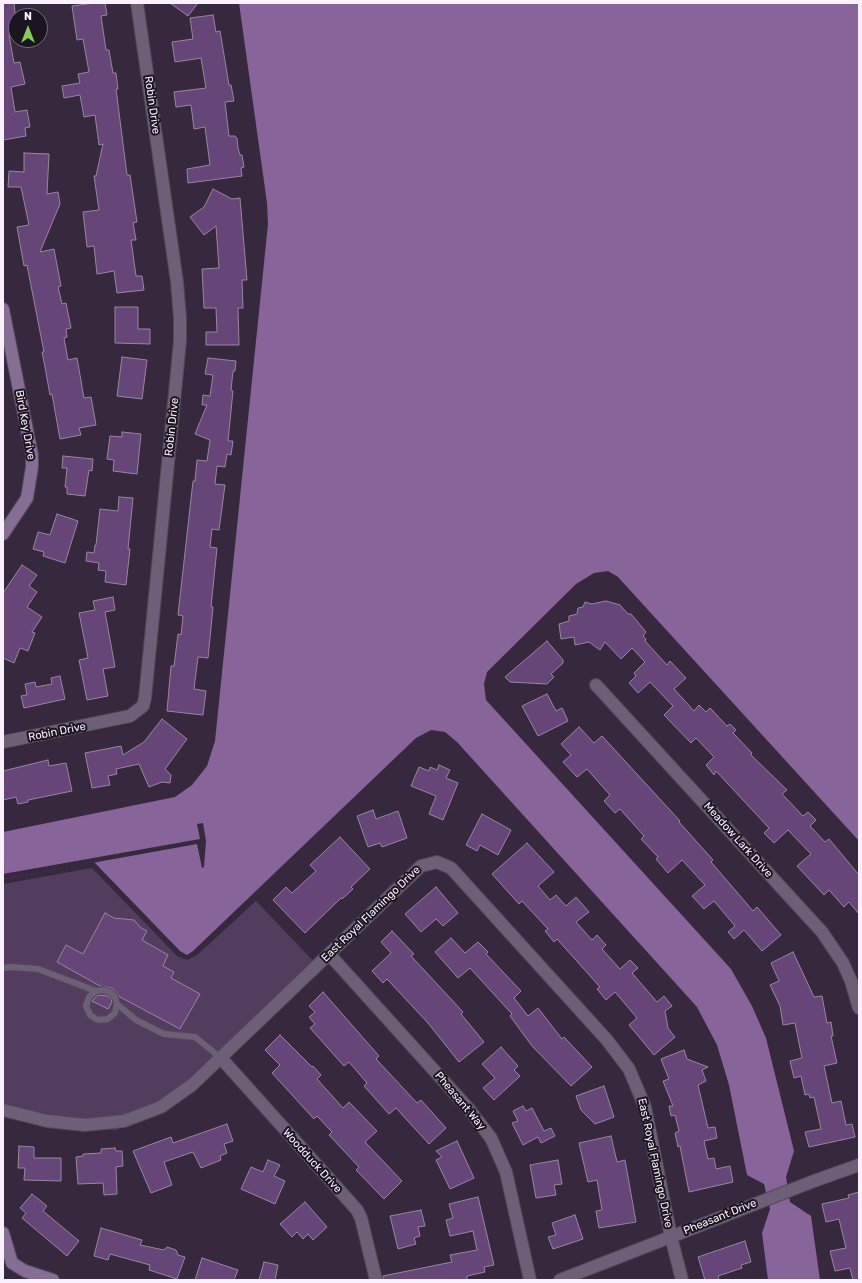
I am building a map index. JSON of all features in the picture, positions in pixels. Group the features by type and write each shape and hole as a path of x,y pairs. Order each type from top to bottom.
{"street":[{"name":"Robin Drive","path":"3,742 130,716 136,713 145,698 180,341 180,318 178,282 137,3"},
{"name":"Bird Key Drive","path":"3,309 32,455 32,467 27,498 3,534"},
{"name":"Meadow Lark Drive","path":"596,685 827,938 843,963 852,981 859,1008"},
{"name":"East Royal Flamingo Drive","path":"3,1110 47,1121 98,1125 124,1121 148,1113 172,1101 221,1058 421,866 428,863 437,862 451,868 607,1040 629,1069 645,1107 671,1237 682,1280"},
{"name":"Pheasant Way","path":"328,954 468,1108 491,1138 506,1172 530,1280"},
{"name":"Woodduck Drive","path":"221,1058 356,1210 360,1218 376,1280"},
{"name":"Pheasant Drive","path":"560,1280 756,1203 859,1165"},
{"path":"4,1237 10,1258 16,1267 53,1280"}],"lane":[{"path":"3,968 11,967 38,969 96,991 103,990 110,992 115,997 117,1004 115,1013 108,1019 98,1020 90,1015 86,1006 89,997 96,991"},
{"path":"117,1004 136,1020 164,1034 195,1037 221,1058"}],"shaded area":[{"path":"239,3 859,3 859,841 618,577 608,571 594,573 576,584 487,672 484,684 486,700 731,969 752,1006 766,1038 794,1151 786,1177 790,1202 811,1216 820,1280 768,1280 762,1233 770,1209 764,1184 747,1175 729,1085 717,1045 697,1007 457,742 445,732 431,730 416,738 193,951 187,955 180,951 94,862 3,879 3,832 175,797 192,785 207,766 215,741 268,224 267,203"},
{"path":"92,868 177,956 187,960 197,955 256,901 318,966 151,1114 116,1130 37,1122 3,1111 3,884"}],"pier":[{"path":"203,823 206,841 204,867 202,868 197,844 3,879 3,874 200,839 197,824"}],"building":[{"path":"3,3 14,3 15,8 8,8 8,48 11,48 14,63 20,62 25,84 11,87 15,112 27,110 30,127 25,128 26,136 3,140"},
{"path":"105,3 107,15 101,16 106,50 109,50 113,73 116,73 118,89 116,89 127,175 130,175 137,222 133,223 136,240 131,240 136,276 142,276 144,290 117,293 114,271 97,274 94,246 87,247 83,212 99,210 94,176 96,176 103,144 99,145 95,115 84,117 80,95 64,98 62,86 80,83 78,74 89,72 83,39 77,40 72,6"},
{"path":"170,3 198,3 188,16"},
{"path":"213,15 216,32 220,31 229,85 231,85 234,101 225,102 229,136 235,136 237,138 238,148 240,155 242,155 244,167 241,168 242,176 188,183 187,169 210,165 205,127 194,129 191,105 176,107 174,92 206,88 201,58 175,62 172,42 193,39 190,18"},
{"path":"24,153 49,154 47,194 58,192 60,204 40,252 54,249 61,286 58,287 62,304 66,303 71,328 66,329 67,337 64,338 68,360 77,358 84,398 91,397 96,425 79,428 81,435 60,439 52,394 50,395 42,352 44,352 27,265 24,266 17,227 29,225 21,187 8,187 9,171 24,172"},
{"path":"213,189 232,199 240,198 247,280 242,280 243,308 238,308 239,345 206,345 206,332 217,332 216,308 204,308 202,269 219,268 216,226 204,235 190,217 204,207"},
{"path":"115,307 138,307 138,329 150,329 150,344 115,343"},
{"path":"122,357 147,360 142,399 117,396"},
{"path":"208,358 236,361 235,371 233,371 231,390 233,391 228,441 233,441 231,455 227,454 225,467 217,466 215,484 225,485 219,530 212,529 210,547 217,548 208,658 198,657 194,689 206,691 203,715 167,711 171,666 174,666 178,634 181,635 183,616 178,615 193,481 195,481 197,460 207,461 210,440 195,434 207,405 202,405 203,395 210,396 213,375 205,374"},
{"path":"122,432 141,434 137,474 113,471 114,460 107,459 110,436 122,437"},
{"path":"63,456 93,459 92,471 89,470 85,496 67,494 67,487 65,487 67,468 62,468"},
{"path":"119,497 133,498 126,585 105,582 106,571 98,570 99,563 86,561 87,552 94,553 100,509 118,511"},
{"path":"57,514 78,521 65,563 43,556 44,552 33,549 38,532 50,535"},
{"path":"22,565 37,575 29,586 37,592 27,607 42,617 32,632 35,633 28,651 20,648 14,663 3,658 3,593"},
{"path":"113,597 115,610 105,612 115,667 103,669 108,696 87,700 79,660 88,658 79,613 95,610 93,601"},
{"path":"606,601 620,605 628,614 631,614 646,632 643,636 646,639 645,641 667,665 670,661 686,678 674,689 694,711 699,705 706,712 710,708 727,726 730,724 736,730 733,733 752,753 751,755 787,790 782,794 803,816 808,812 816,820 810,826 825,842 829,839 859,875 859,914 849,902 844,907 829,890 824,895 797,866 811,854 788,830 774,843 764,833 769,828 716,771 714,775 706,765 714,757 696,738 691,743 664,715 673,706 650,682 638,693 629,683 636,676 634,673 645,662 632,648 621,659 605,642 600,650 589,642 575,645 574,637 561,639 559,624 569,621 569,616 577,614 578,608 583,607 585,602 592,604"},
{"path":"547,641 563,660 563,663 551,674 554,677 547,684 510,682 505,677"},
{"path":"60,676 65,699 24,708 21,696 27,695 25,684 35,682 36,687 52,684 51,678"},
{"path":"547,694 556,711 562,708 568,721 538,736 522,706"},
{"path":"162,719 187,739 165,769 171,775 170,783 162,782 149,787 139,764 116,769 117,774 108,776 110,785 92,788 85,753 121,746 123,755 144,742"},
{"path":"579,727 594,743 602,736 680,821 679,822 713,860 711,862 753,911 757,907 781,935 762,951 744,930 734,939 728,932 735,926 714,901 704,909 692,896 705,885 682,860 668,873 656,859 658,857 641,839 644,836 620,809 615,813 604,801 610,795 587,769 577,777 563,762 571,755 561,744"},
{"path":"48,760 49,766 66,763 72,791 28,800 28,802 18,804 16,797 3,800 3,771"},
{"path":"439,765 450,770 446,778 458,783 443,820 429,814 436,796 411,786 419,767 429,771 430,767 437,770"},
{"path":"373,810 376,819 398,811 407,838 382,847 380,843 368,847 357,816"},
{"path":"482,814 511,830 498,855 480,845 477,851 466,845"},
{"path":"340,837 370,869 351,887 353,889 342,899 341,898 305,933 273,900 286,887 292,893 316,871 310,865"},
{"path":"527,843 554,872 538,886 550,900 556,895 566,906 576,897 589,912 576,922 592,940 597,935 606,945 602,949 620,969 630,960 638,968 632,973 657,1002 664,996 672,1006 665,1011 668,1028 675,1037 654,1055 629,1025 637,1018 615,992 606,1000 597,989 600,987 557,939 554,942 545,931 548,929 522,901 519,904 492,874"},
{"path":"436,887 458,913 443,926 436,919 421,932 405,914"},
{"path":"105,913 114,918 134,920 141,928 147,931 142,940 168,955 163,966 174,972 171,978 200,994 180,1029 120,997 112,988 100,986 57,962 66,945 83,954"},
{"path":"392,931 414,954 411,956 463,1012 461,1014 484,1042 459,1062 428,1023 387,979 383,983 372,971 391,953 381,942"},
{"path":"451,938 465,953 478,942 488,952 486,954 521,991 514,998 528,1016 538,1008 562,1039 564,1037 592,1067 571,1086 532,1046 510,1016 512,1014 470,968 458,978 435,952"},
{"path":"793,952 814,997 822,996 827,1023 831,1022 833,1036 831,1036 837,1063 824,1066 832,1103 841,1101 846,1125 852,1124 855,1137 809,1147 805,1132 821,1129 814,1097 810,1098 809,1094 805,1095 801,1076 794,1078 790,1061 802,1058 795,1023 783,1025 780,1006 770,985 779,981 771,963"},
{"path":"323,992 379,1056 376,1059 417,1103 421,1100 446,1128 429,1144 396,1108 389,1114 364,1086 367,1083 349,1062 344,1066 310,1028 315,1024 309,1017 315,1012 309,1006"},
{"path":"98,995 108,996 111,999 112,1002 108,1009 92,1001"},
{"path":"280,1035 321,1075 317,1079 343,1108 349,1102 377,1131 365,1142 402,1181 384,1199 356,1170 359,1167 329,1135 332,1132 317,1116 314,1119 272,1073 280,1065 265,1050"},
{"path":"501,1047 518,1066 514,1070 520,1076 494,1100 483,1088 495,1078 482,1064"},
{"path":"684,1050 687,1059 708,1067 702,1070 706,1081 698,1085 708,1128 715,1127 717,1138 704,1141 708,1159 714,1158 716,1169 730,1166 733,1182 689,1192 680,1146 678,1147 675,1133 679,1131 675,1115 671,1116 669,1106 673,1106 663,1081 669,1079 661,1059"},
{"path":"604,1086 614,1117 595,1124 581,1110 576,1096"},
{"path":"523,1106 526,1111 532,1108 544,1131 551,1128 555,1136 541,1143 538,1137 523,1145 512,1123 518,1121 513,1111"},
{"path":"227,1124 233,1141 224,1144 227,1153 220,1156 221,1160 201,1168 193,1152 164,1162 172,1185 151,1193 133,1151 171,1137 173,1143"},
{"path":"611,1136 617,1162 625,1160 636,1222 599,1228 596,1211 602,1210 597,1180 588,1182 579,1143"},
{"path":"457,1141 474,1178 450,1189 436,1160 442,1157 436,1151"},
{"path":"19,1146 34,1147 34,1158 61,1158 61,1181 24,1180 25,1168 18,1168"},
{"path":"115,1148 116,1151 122,1151 123,1166 116,1167 117,1194 104,1195 103,1183 78,1184 76,1157 83,1156 83,1154 101,1153 101,1149"},
{"path":"268,1160 280,1165 274,1176 285,1181 275,1204 241,1189 251,1167 263,1172"},
{"path":"558,1160 562,1184 554,1185 556,1195 536,1198 530,1165"},
{"path":"859,1192 859,1280 853,1280 850,1268 835,1271 830,1251 846,1248 839,1219 826,1222 822,1204 849,1198 848,1195"},
{"path":"32,1194 47,1206 43,1211 79,1241 67,1256 22,1218 26,1213 20,1208"},
{"path":"478,1197 494,1265 484,1267 485,1272 467,1276 467,1280 383,1280 383,1276 452,1262 450,1255 477,1250 473,1231 450,1236 446,1220 453,1218 449,1204"},
{"path":"305,1202 327,1227 313,1240 308,1234 303,1239 297,1232 292,1237 280,1224"},
{"path":"421,1210 425,1226 418,1227 420,1236 414,1238 416,1244 398,1249 390,1216"},
{"path":"575,1215 583,1239 553,1249 548,1237 556,1235 552,1223"},
{"path":"101,1228 142,1240 140,1245 164,1250 167,1247 176,1250 178,1255 185,1257 177,1279 149,1270 150,1265 110,1254 108,1260 94,1256"},
{"path":"745,1241 751,1262 741,1265 742,1268 718,1276 719,1280 705,1280 698,1257"},
{"path":"202,1258 238,1270 234,1280 195,1280"},
{"path":"264,1262 278,1265 275,1280 259,1280"}]}
